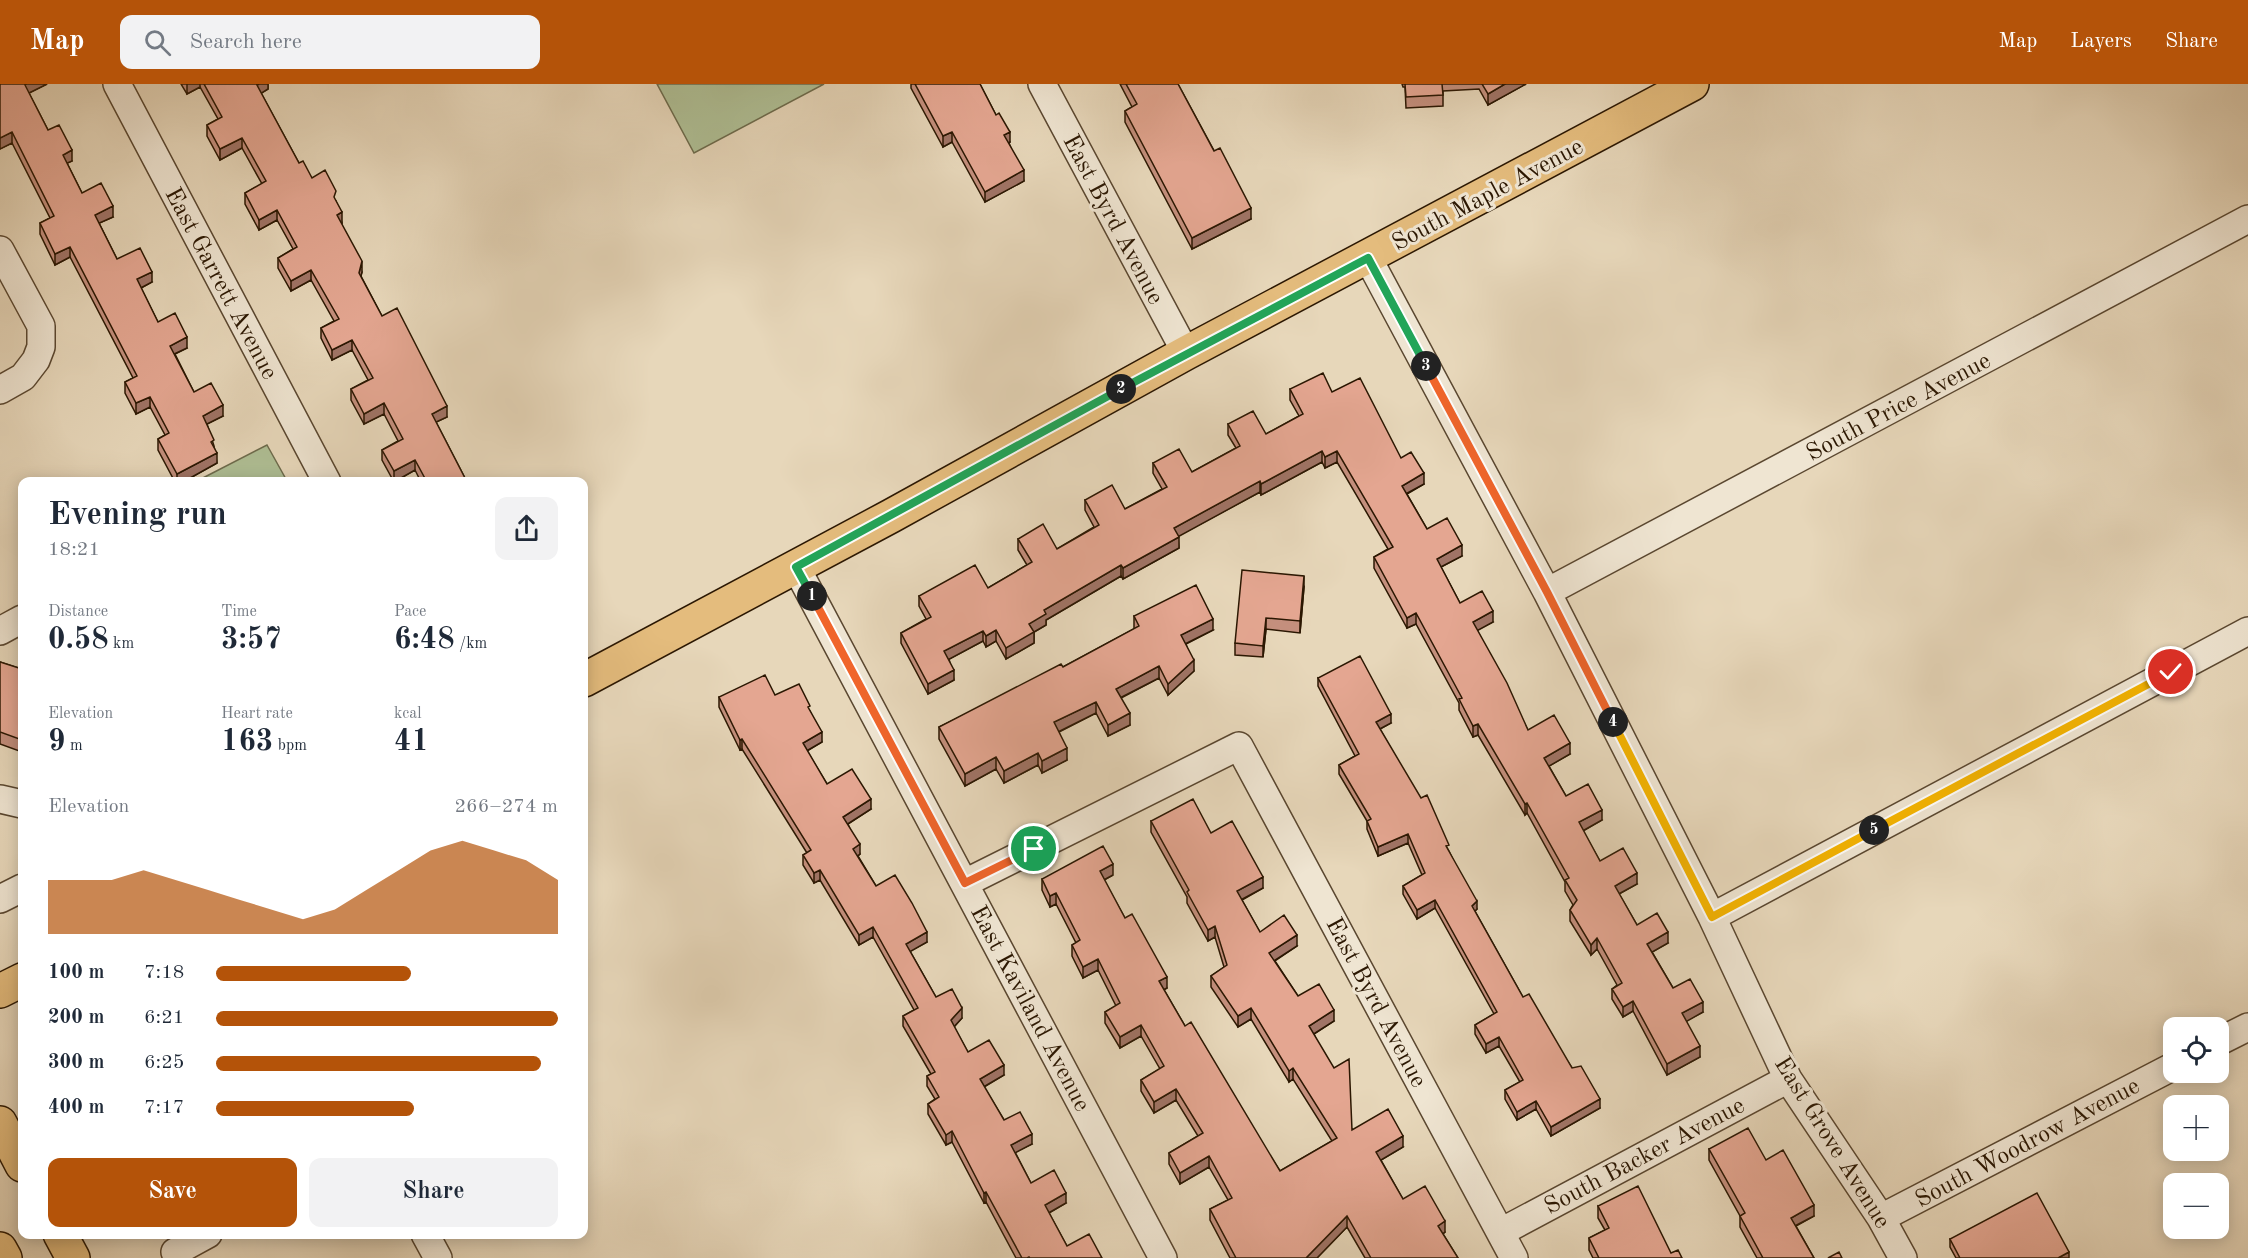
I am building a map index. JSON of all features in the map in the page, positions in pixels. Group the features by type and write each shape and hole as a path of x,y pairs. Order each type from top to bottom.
{"main road":[{"name":"South Maple Avenue","path":"588,678 796,567 1186,353 1692,84"},
{"path":"0,991 18,982"},
{"path":"0,1123 18,1157"},
{"path":"63,1239 73,1258"},
{"path":"0,1249 5,1258"}],"street":[{"name":"East Garrett Avenue","path":"117,84 324,477"},
{"name":"East Byrd Avenue","path":"1042,84 1186,353"},
{"name":"South Price Avenue","path":"1547,592 2248,219"},
{"path":"0,250 40,326 41,347 36,360 24,377 0,390"},
{"name":"East Grove Avenue","path":"1368,258 1547,592 1712,917 1788,1079 1881,1218 1903,1258"},
{"name":"East Kaviland Avenue","path":"796,567 1162,1258"},
{"path":"0,631 18,620"},
{"path":"1712,917 2248,631"},
{"name":"East Byrd Avenue","path":"965,883 1239,746 1514,1258"},
{"path":"0,799 18,803"},
{"path":"0,899 18,890"},
{"path":"2229,1036 2248,1027"},
{"name":"South Woodrow Avenue","path":"1881,1218 2163,1071"},
{"name":"South Backer Avenue","path":"1501,1232 1788,1079"},
{"path":"168,1248 194,1239"},
{"path":"428,1239 438,1258"}],"green space":[{"path":"657,84 824,84 694,153"},
{"path":"267,445 285,477 205,477"}],"building":[{"path":"0,84 26,84 48,130 59,125 72,150 63,155 82,193 101,183 113,206 95,215 117,259 140,248 152,272 137,279 158,322 175,313 187,337 170,346 194,392 211,383 223,405 203,416 217,453 177,474 158,439 169,433 150,397 136,403 125,382 137,376 70,247 55,254 40,223 54,216 12,132 0,138"},
{"path":"204,84 259,84 257,85 299,163 303,161 312,178 325,170 336,191 334,197 342,212 337,215 362,261 359,273 382,316 397,308 447,406 432,414 464,477 424,477 415,460 394,471 382,450 403,439 384,403 364,414 351,389 373,378 352,340 332,350 321,328 339,319 311,270 291,281 278,258 297,247 277,210 259,220 245,193 266,181 242,138 220,149 207,125 222,117"},
{"path":"915,84 980,84 996,115 999,113 1010,132 1004,135 1024,170 985,192 952,132 943,136"},
{"path":"1126,84 1178,84 1214,151 1220,148 1251,208 1192,238 1125,111 1137,104"},
{"path":"1405,84 1442,84 1443,95 1406,97"},
{"path":"1482,84 1505,84 1488,94"},
{"path":"1323,373 1332,392 1360,378 1401,458 1411,452 1424,473 1402,486 1427,529 1447,518 1462,545 1437,559 1460,603 1482,591 1493,611 1473,622 1507,683 1528,730 1554,715 1570,743 1544,758 1566,796 1588,784 1602,810 1579,822 1600,861 1623,848 1637,873 1615,886 1637,925 1657,913 1668,932 1647,944 1673,988 1690,979 1703,1002 1682,1013 1700,1046 1667,1064 1633,1001 1623,1007 1612,989 1622,983 1597,938 1591,945 1570,910 1577,900 1565,880 1569,878 1527,803 1525,804 1478,724 1473,726 1459,699 1462,698 1416,613 1407,618 1374,557 1393,547 1337,451 1325,457 1322,451 1261,484 1260,481 1174,528 1179,537 1123,568 1121,565 1044,610 1046,614 1029,624 1034,632 1006,648 996,630 986,636 983,631 944,651 954,670 928,684 901,633 931,617 919,596 975,565 988,588 1032,562 1018,539 1043,524 1057,549 1099,525 1085,500 1112,485 1125,509 1167,487 1153,463 1179,449 1192,472 1240,446 1228,424 1253,411 1266,434 1303,414 1290,389"},
{"path":"1242,570 1304,576 1300,621 1266,618 1263,646 1235,643"},
{"path":"1196,585 1213,619 1181,635 1194,660 1168,684 1159,666 1116,689 1130,713 1108,725 1096,702 1054,722 1067,748 1042,761 1038,753 1004,771 996,757 965,774 939,727 1061,664 1063,667 1139,626 1134,616"},
{"path":"1360,656 1391,714 1376,722 1421,798 1427,795 1449,845 1446,846 1477,901 1472,906 1523,997 1529,994 1572,1068 1581,1066 1600,1099 1551,1127 1536,1101 1517,1112 1505,1090 1523,1080 1499,1037 1486,1044 1475,1025 1497,1012 1435,900 1417,910 1403,886 1425,873 1408,834 1378,847 1367,821 1371,819 1339,765 1359,754 1318,678"},
{"path":"0,662 18,668 18,739 0,732"},
{"path":"765,675 775,695 799,684 810,706 808,707 822,732 803,743 827,784 852,769 871,799 843,817 860,844 853,849 876,886 895,875 912,903 927,932 906,944 936,997 952,989 962,1008 951,1020 968,1052 989,1040 1004,1065 980,1079 1004,1120 1020,1112 1032,1134 1011,1145 1031,1183 1054,1170 1066,1193 1045,1205 1067,1246 1089,1234 1102,1258 1022,1258 986,1192 984,1193 952,1131 946,1135 928,1104 939,1097 927,1076 935,1072 903,1016 918,1008 873,927 859,935 820,870 814,873 803,855 811,850 742,739 740,740 719,697"},
{"path":"1193,799 1211,833 1232,821 1263,877 1237,891 1260,932 1284,915 1297,935 1269,953 1298,996 1319,984 1334,1010 1309,1026 1334,1068 1349,1059 1352,1130 1388,1109 1403,1136 1376,1152 1403,1199 1425,1186 1445,1221 1438,1226 1458,1258 1371,1258 1347,1216 1306,1258 1236,1258 1210,1209 1232,1198 1209,1156 1180,1173 1169,1153 1203,1133 1176,1089 1154,1102 1141,1080 1164,1066 1141,1025 1120,1037 1105,1012 1120,1003 1098,959 1083,967 1072,945 1080,940 1056,893 1050,896 1042,879 1103,846 1113,864 1100,871 1125,918 1132,914 1167,977 1159,981 1185,1026 1191,1022 1280,1171 1337,1138 1293,1068 1289,1071 1251,1008 1238,1016 1211,976 1227,965 1215,926 1208,930 1151,821"},
{"path":"1748,1128 1766,1160 1783,1150 1814,1205 1791,1218 1814,1258 1763,1258 1740,1216 1745,1213 1709,1149"},
{"path":"1638,1186 1671,1253 1678,1250 1682,1258 1599,1258 1589,1238 1609,1228 1598,1206"},
{"path":"2037,1193 2069,1252 2058,1258 1960,1258 1950,1239"},
{"path":"1839,1252 1842,1258 1828,1258"}],"route":[{"path":"1034,849 965,883 796,567 1186,353 1368,258 1547,592 1712,917 2171,672"}]}
